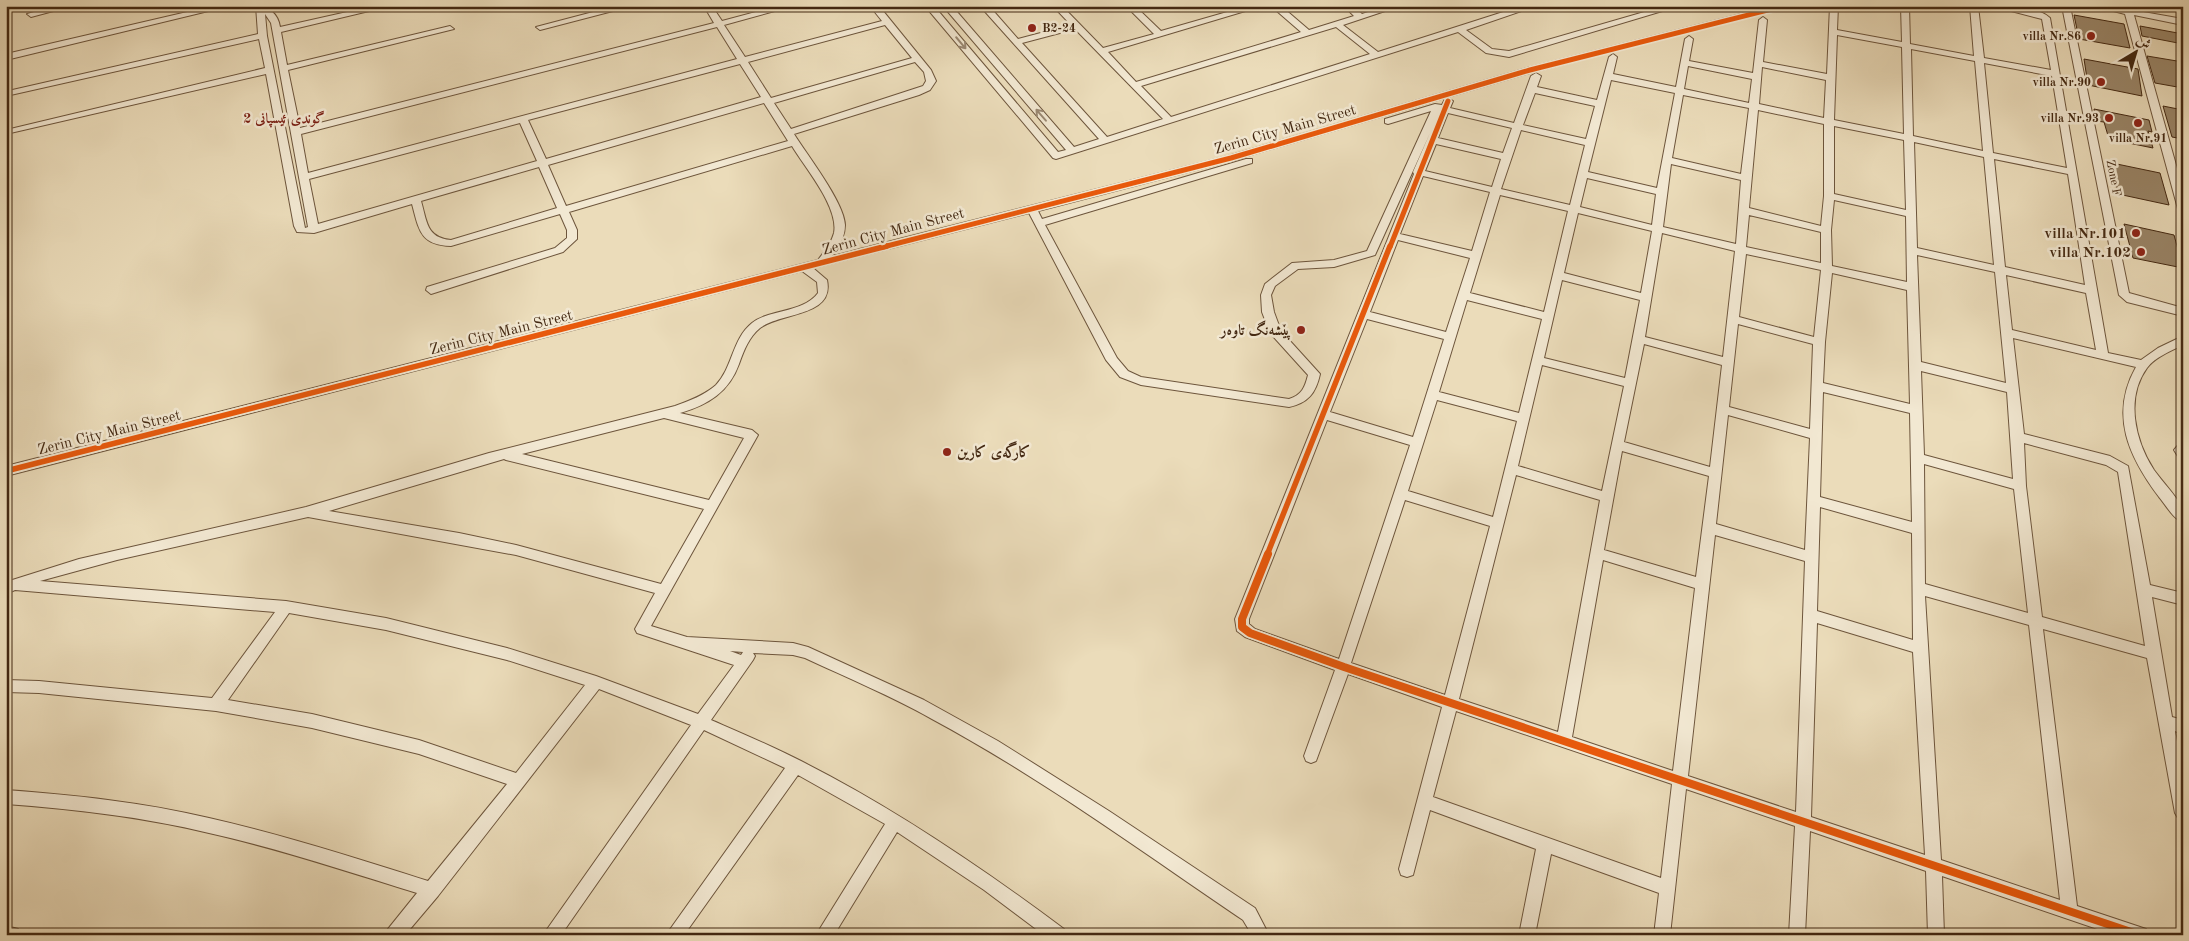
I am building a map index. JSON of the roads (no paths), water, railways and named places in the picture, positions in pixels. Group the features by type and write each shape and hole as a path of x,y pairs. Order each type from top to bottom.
{"street":[{"path":"31,14 68,6"},
{"path":"6,56 225,6"},
{"path":"260,6 273,18 314,230"},
{"path":"260,6 263,36 299,229 305,231 917,59"},
{"path":"276,31 386,6"},
{"path":"540,27 628,6"},
{"path":"708,6 829,196 839,218 837,243 821,264"},
{"path":"296,132 788,6"},
{"path":"416,200 428,238 433,242 442,243 461,240 563,210 791,137 922,91 931,81 928,72 874,6"},
{"path":"930,6 1056,156 1106,142 1532,6"},
{"path":"947,6 1073,152"},
{"path":"984,6 1106,142"},
{"path":"1058,6 1170,121"},
{"path":"1130,6 1160,35"},
{"path":"1103,51 1258,6"},
{"path":"1275,6 1308,33"},
{"path":"1348,6 1361,17"},
{"path":"1135,85 1396,6"},
{"path":"1460,29 1489,51 1509,54 1676,6"},
{"name":"Zerin City Main Street","path":"6,471 1231,158 1540,68 1784,6"},
{"path":"1797,935 1803,821 1817,386 1819,342 1827,269 1826,230 1829,196 1829,122 1834,6"},
{"path":"1905,6 1915,410 1918,458 1917,529 1920,648 1935,865 1936,935"},
{"path":"1974,6 2018,437 2020,486 2069,910"},
{"path":"1996,6 2038,14 2046,18 2067,129 2072,172 2103,356"},
{"name":"Zone F","path":"2066,6 2124,295 2131,299 2183,312"},
{"path":"2098,6 2128,9 2183,22"},
{"path":"2128,9 2183,209"},
{"path":"1662,935 1741,249 1743,210 1762,20"},
{"path":"304,177 887,22"},
{"path":"1337,24 1377,56"},
{"path":"1016,42 1076,26"},
{"path":"284,68 450,29"},
{"path":"1834,32 2056,74"},
{"path":"8,94 263,36"},
{"path":"1564,741 1607,497 1639,339 1657,230 1661,192 1690,39"},
{"path":"1407,870 1524,419 1548,317 1560,276 1574,208 1613,57"},
{"path":"1685,63 1756,78"},
{"path":"1759,64 1831,78"},
{"path":"9,132 269,70"},
{"path":"1311,756 1344,667 1417,443 1506,157 1536,76"},
{"path":"1608,76 2072,172"},
{"path":"1531,89 1600,104"},
{"path":"1591,143 1517,126 1446,105 1241,624 1245,631 1344,667 2140,935"},
{"path":"1036,207 1119,371 1126,376 1141,381 1297,402 1309,393 1314,374 1274,328 1266,296 1270,284 1296,265 1311,267 1349,260 1371,253 1438,106 1044,222"},
{"path":"431,290 565,247 569,243 573,234 523,119"},
{"path":"1432,140 1506,157"},
{"path":"1668,160 1746,178"},
{"path":"1418,172 1496,189 1657,230 1912,287"},
{"path":"1583,174 1661,192"},
{"path":"1829,196 1910,214"},
{"path":"1743,210 1826,230"},
{"path":"1395,236 1476,256"},
{"path":"1912,250 2091,290"},
{"path":"11,586 135,550 307,512 503,454 664,414 700,400 722,386 733,369 743,339 757,324 805,307 820,298 824,293 822,280 804,267"},
{"path":"1560,276 1645,298"},
{"path":"1464,295 1548,317"},
{"path":"1364,314 1450,337"},
{"path":"1733,319 1819,342"},
{"path":"2008,333 2143,366"},
{"path":"1639,339 1727,362"},
{"path":"2183,340 2160,351 2143,366 2131,387 2128,411 2133,439 2147,470 2167,499 2183,517"},
{"path":"1538,360 1629,383"},
{"path":"1915,365 2013,389"},
{"path":"1817,386 1915,410"},
{"path":"1432,394 1524,419"},
{"path":"1722,409 1815,435"},
{"path":"664,414 752,436 642,629 744,662"},
{"path":"1324,414 1417,443"},
{"path":"2018,437 2110,461 2122,466 2125,472 2153,654 2183,813"},
{"path":"1618,445 1715,473"},
{"path":"2183,447 2180,450 2183,454"},
{"path":"503,454 712,506"},
{"path":"1918,458 2020,486"},
{"path":"1511,470 1607,497"},
{"path":"1400,493 1497,523"},
{"path":"1813,500 1917,529"},
{"path":"307,512 459,538 516,550 664,590"},
{"path":"1710,528 1811,557"},
{"path":"1597,553 1703,585"},
{"path":"11,586 286,607 386,624 507,654 596,682 702,722 796,766 895,822 990,884 1058,935"},
{"path":"1918,588 2153,654"},
{"path":"2144,589 2183,599"},
{"path":"216,705 286,607"},
{"path":"1810,615 1920,648"},
{"path":"688,643 786,648 808,653 913,702 1058,785 1249,914 1261,935"},
{"path":"551,935 756,646"},
{"path":"394,935 519,782 596,682"},
{"path":"6,686 39,687 216,705 312,721 419,747 519,782"},
{"path":"2166,722 2183,727"},
{"path":"674,935 796,766"},
{"path":"6,797 74,802 176,818 273,842 432,890"},
{"path":"1424,801 1667,888"},
{"path":"825,934 895,822"},
{"path":"1528,935 1545,845"},
{"path":"6,934 12,935"}],"place":[{"name":"B2-24","path":"1032,28"},
{"name":"villa Nr.86","path":"2091,36"},
{"name":"villa Nr.90","path":"2101,82"},
{"name":"villa Nr.93","path":"2109,118"},
{"name":"villa Nr.91","path":"2138,123"},
{"name":"villa Nr.101","path":"2136,233"},
{"name":"villa Nr.102","path":"2141,252"},
{"name":"پێشەنگ تاوەر","path":"1301,330"},
{"name":"کارگەی کارین","path":"947,452"}],"district":[{"name":"گوندی ئیسپانی 2","path":"284,118"}]}
